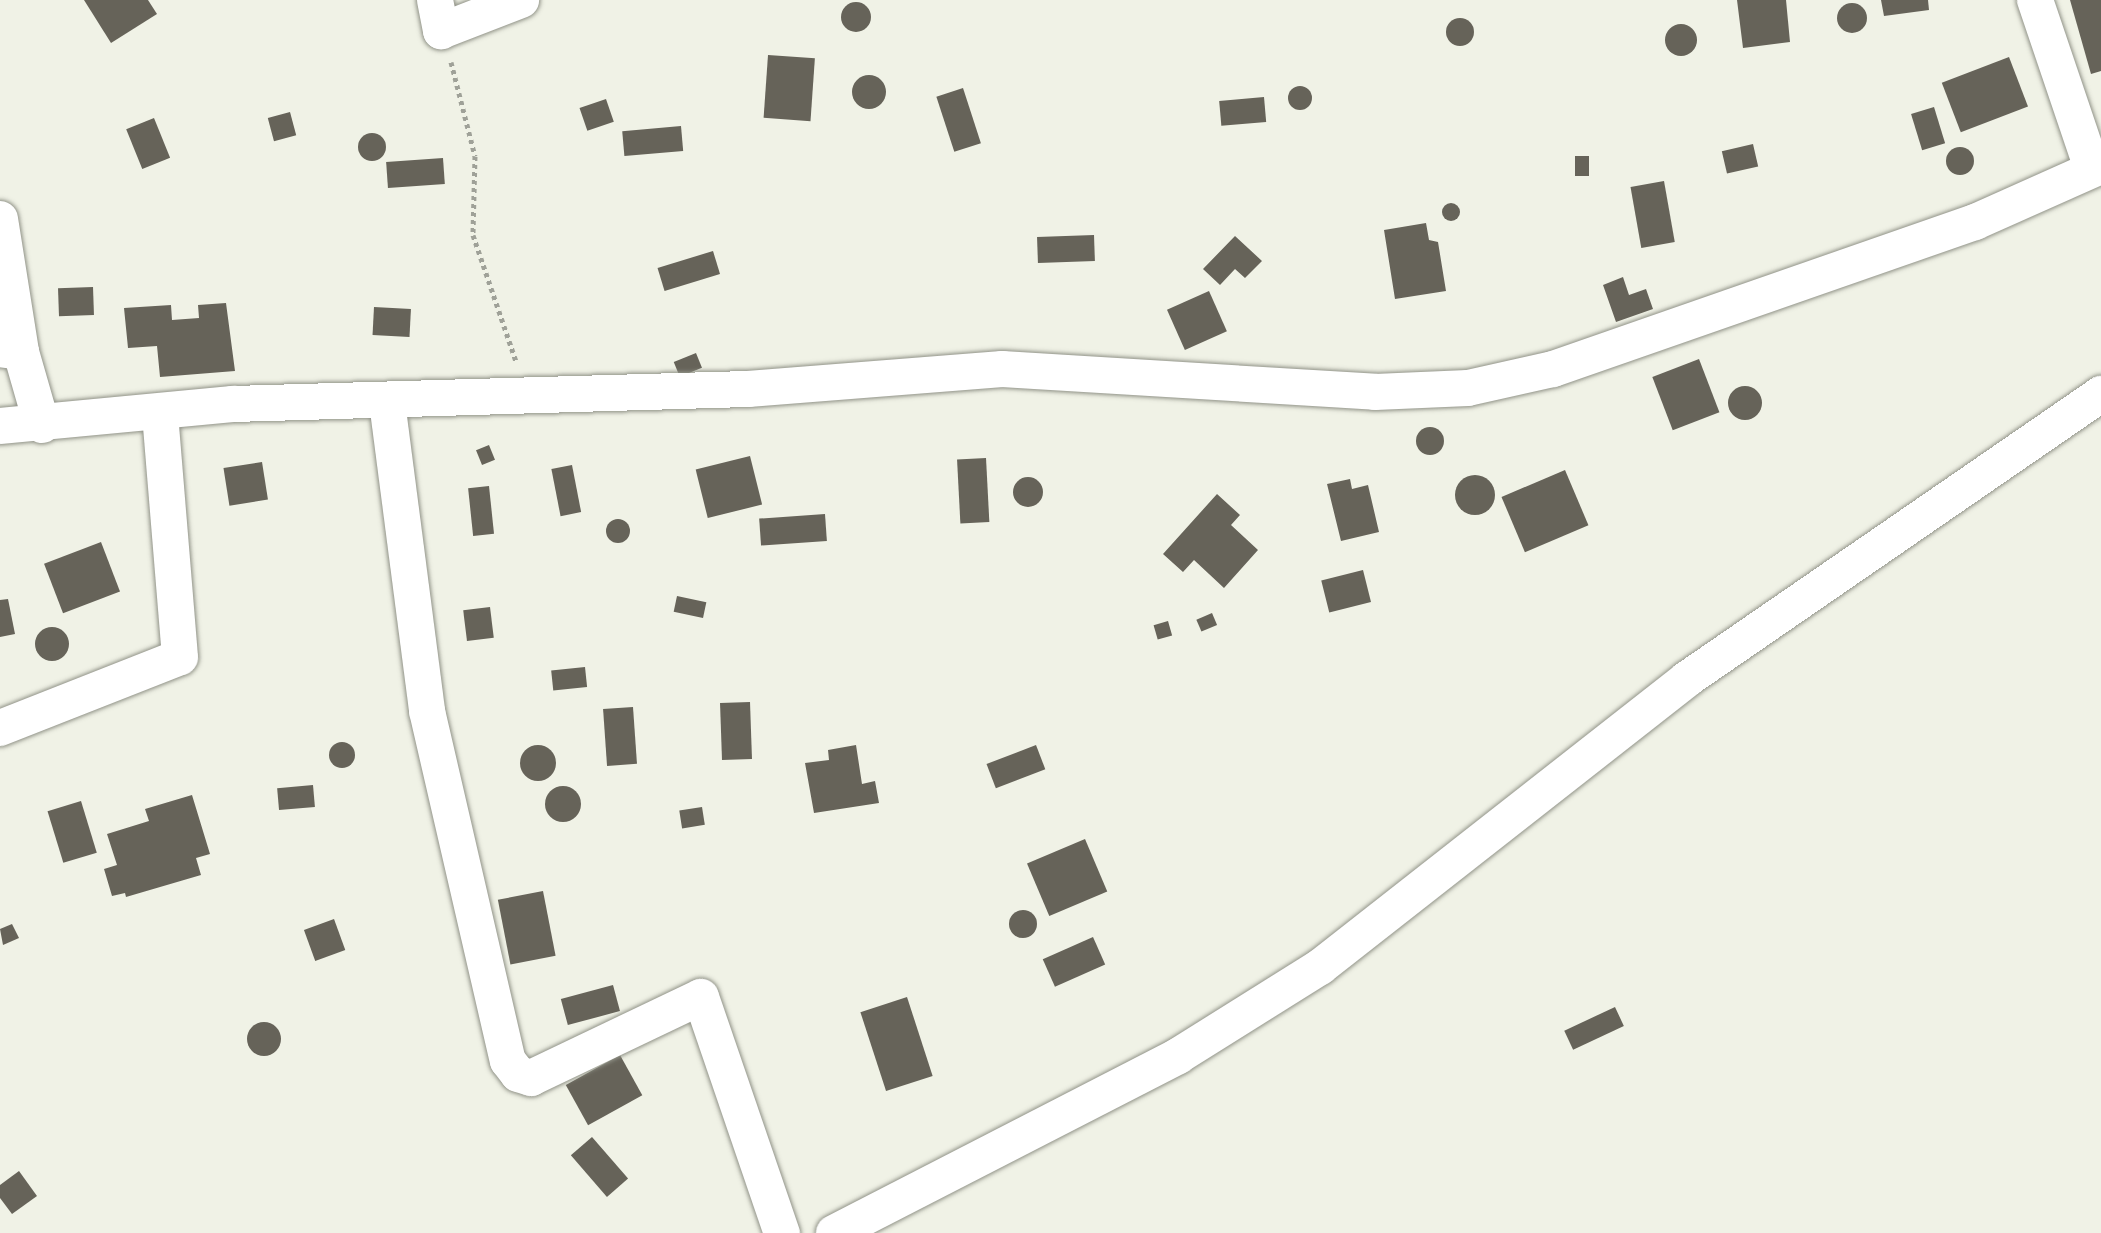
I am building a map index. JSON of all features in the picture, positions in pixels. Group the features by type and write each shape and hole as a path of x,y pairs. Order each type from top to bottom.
{"street":[{"path":"438,15 521,0"},
{"path":"0,426 42,425 233,404 529,399 876,382 1002,369 1375,392 1468,388 1553,369 1947,232 2096,167 2035,0"},
{"path":"0,219 10,350 42,425"},
{"path":"834,1233 1178,1056 1320,967 1687,679 2101,394"},
{"path":"387,402 424,696 508,1061 518,1074 531,1078 701,997 782,1233"},
{"path":"0,728 180,657 160,413"}],"path":[{"path":"438,15 475,156 473,235 529,399"}],"building":[{"path":"84,0 148,0 157,14 111,43"},
{"path":"1737,0 1786,0 1790,42 1743,48"},
{"path":"1881,0 1928,0 1929,10 1884,16"},
{"path":"2070,0 2101,0 2101,71 2091,74"},
{"path":"856,2 867,6 871,17 867,28 856,32 845,28 841,17 845,6"},
{"path":"1852,3 1863,7 1867,18 1863,29 1852,33 1841,29 1837,18 1841,7"},
{"path":"1460,18 1470,22 1474,32 1470,42 1460,46 1450,42 1446,32 1450,22"},
{"path":"1681,24 1692,29 1697,40 1692,51 1681,56 1670,51 1665,40 1670,29"},
{"path":"768,55 815,58 810,121 764,118"},
{"path":"2009,57 2028,106 1961,132 1942,83"},
{"path":"869,75 881,80 886,92 881,104 869,109 857,104 852,92 857,80"},
{"path":"1300,86 1311,93 1312,98 1305,109 1300,110 1289,103 1288,98 1295,87"},
{"path":"963,88 981,143 954,152 936,97"},
{"path":"1264,97 1266,122 1221,126 1219,101"},
{"path":"606,99 614,122 587,131 580,108"},
{"path":"1934,107 1945,143 1922,150 1911,114"},
{"path":"290,112 296,135 274,141 268,118"},
{"path":"154,118 170,158 142,169 126,129"},
{"path":"681,126 683,151 624,156 622,131"},
{"path":"372,133 382,137 386,147 382,157 372,161 362,157 358,147 362,137"},
{"path":"1753,144 1758,166 1727,174 1722,151"},
{"path":"1960,147 1970,151 1974,161 1970,171 1960,175 1950,171 1946,161 1950,151"},
{"path":"1575,156 1589,156 1589,176 1575,176"},
{"path":"443,158 445,184 388,188 386,162"},
{"path":"1664,181 1675,242 1641,248 1631,187"},
{"path":"1447,203 1455,203 1460,212 1458,219 1447,221 1442,216 1442,208"},
{"path":"1426,223 1429,240 1438,242 1446,291 1395,299 1384,230"},
{"path":"1094,235 1095,261 1038,263 1037,237"},
{"path":"1235,236 1262,261 1245,278 1235,269 1220,285 1203,269"},
{"path":"713,251 720,274 665,291 658,268"},
{"path":"1623,277 1629,295 1646,289 1653,309 1616,322 1603,285"},
{"path":"93,287 94,315 59,316 58,288"},
{"path":"1209,291 1227,331 1185,350 1167,310"},
{"path":"226,303 235,371 160,377 157,346 128,348 124,308 171,305 172,320 199,318 198,305"},
{"path":"374,307 411,309 409,337 373,335"},
{"path":"696,353 702,368 680,377 674,362"},
{"path":"1699,359 1719,412 1673,430 1652,377"},
{"path":"1745,386 1757,391 1762,403 1757,415 1745,420 1733,415 1728,403 1733,391"},
{"path":"1430,427 1440,431 1444,441 1440,451 1430,455 1420,451 1416,441 1420,431"},
{"path":"489,445 495,460 482,465 476,450"},
{"path":"750,456 762,505 708,518 696,470"},
{"path":"986,458 989,522 960,523 957,460"},
{"path":"262,462 268,500 229,506 223,468"},
{"path":"572,465 581,512 561,516 551,469"},
{"path":"1565,470 1588,525 1525,552 1501,497"},
{"path":"1475,475 1489,481 1495,495 1489,509 1475,515 1461,509 1455,495 1461,481"},
{"path":"1028,477 1034,478 1042,486 1042,498 1034,506 1028,507 1022,506 1014,498 1013,492 1014,486 1022,478"},
{"path":"1350,479 1352,489 1368,485 1379,532 1341,541 1327,484"},
{"path":"489,486 494,534 473,536 468,488"},
{"path":"1217,494 1240,515 1231,525 1258,550 1224,588 1194,560 1183,572 1163,554"},
{"path":"825,514 827,541 761,546 759,519"},
{"path":"618,519 629,526 630,531 623,542 618,543 607,536 606,531 613,520"},
{"path":"101,542 120,591 63,613 44,564"},
{"path":"1363,570 1371,602 1329,612 1321,580"},
{"path":"677,596 706,602 703,618 674,612"},
{"path":"8,599 15,634 0,637 0,600"},
{"path":"490,607 494,638 467,641 463,610"},
{"path":"1212,613 1217,625 1201,632 1196,620"},
{"path":"1168,621 1172,635 1158,640 1154,625"},
{"path":"52,627 64,632 69,644 64,656 52,661 40,656 35,644 40,632"},
{"path":"585,667 587,687 553,690 551,671"},
{"path":"750,702 752,759 722,760 720,703"},
{"path":"633,707 637,764 607,766 603,709"},
{"path":"342,742 351,746 355,755 351,764 342,768 333,764 329,755 333,746"},
{"path":"538,745 551,750 556,763 551,776 538,781 525,776 520,763 525,750"},
{"path":"856,745 862,784 875,781 879,803 814,813 805,763 829,760 828,750"},
{"path":"1036,745 1045,769 996,788 987,764"},
{"path":"313,785 315,807 279,810 277,788"},
{"path":"563,786 576,791 581,804 576,817 563,822 550,817 545,804 550,791"},
{"path":"192,795 210,854 196,858 201,875 126,897 125,893 112,896 104,869 117,865 107,834 149,821 145,809"},
{"path":"81,801 97,853 63,863 48,811"},
{"path":"702,807 705,825 682,828 679,811"},
{"path":"1085,839 1107,891 1049,916 1027,864"},
{"path":"543,891 556,956 510,965 498,900"},
{"path":"1023,910 1033,914 1037,924 1033,934 1023,938 1013,934 1009,924 1013,914"},
{"path":"334,919 345,950 315,961 304,930"},
{"path":"12,924 19,938 3,945 0,929"},
{"path":"1093,937 1105,964 1055,987 1043,959"},
{"path":"613,985 620,1011 568,1025 561,999"},
{"path":"907,997 933,1076 886,1091 860,1012"},
{"path":"1615,1007 1624,1026 1573,1050 1564,1031"},
{"path":"264,1022 276,1027 281,1039 276,1051 264,1056 252,1051 247,1039 252,1027"},
{"path":"620,1055 642,1095 588,1125 566,1085"},
{"path":"592,1137 628,1179 607,1197 571,1155"},
{"path":"19,1171 37,1196 12,1214 0,1198 0,1185"}]}
